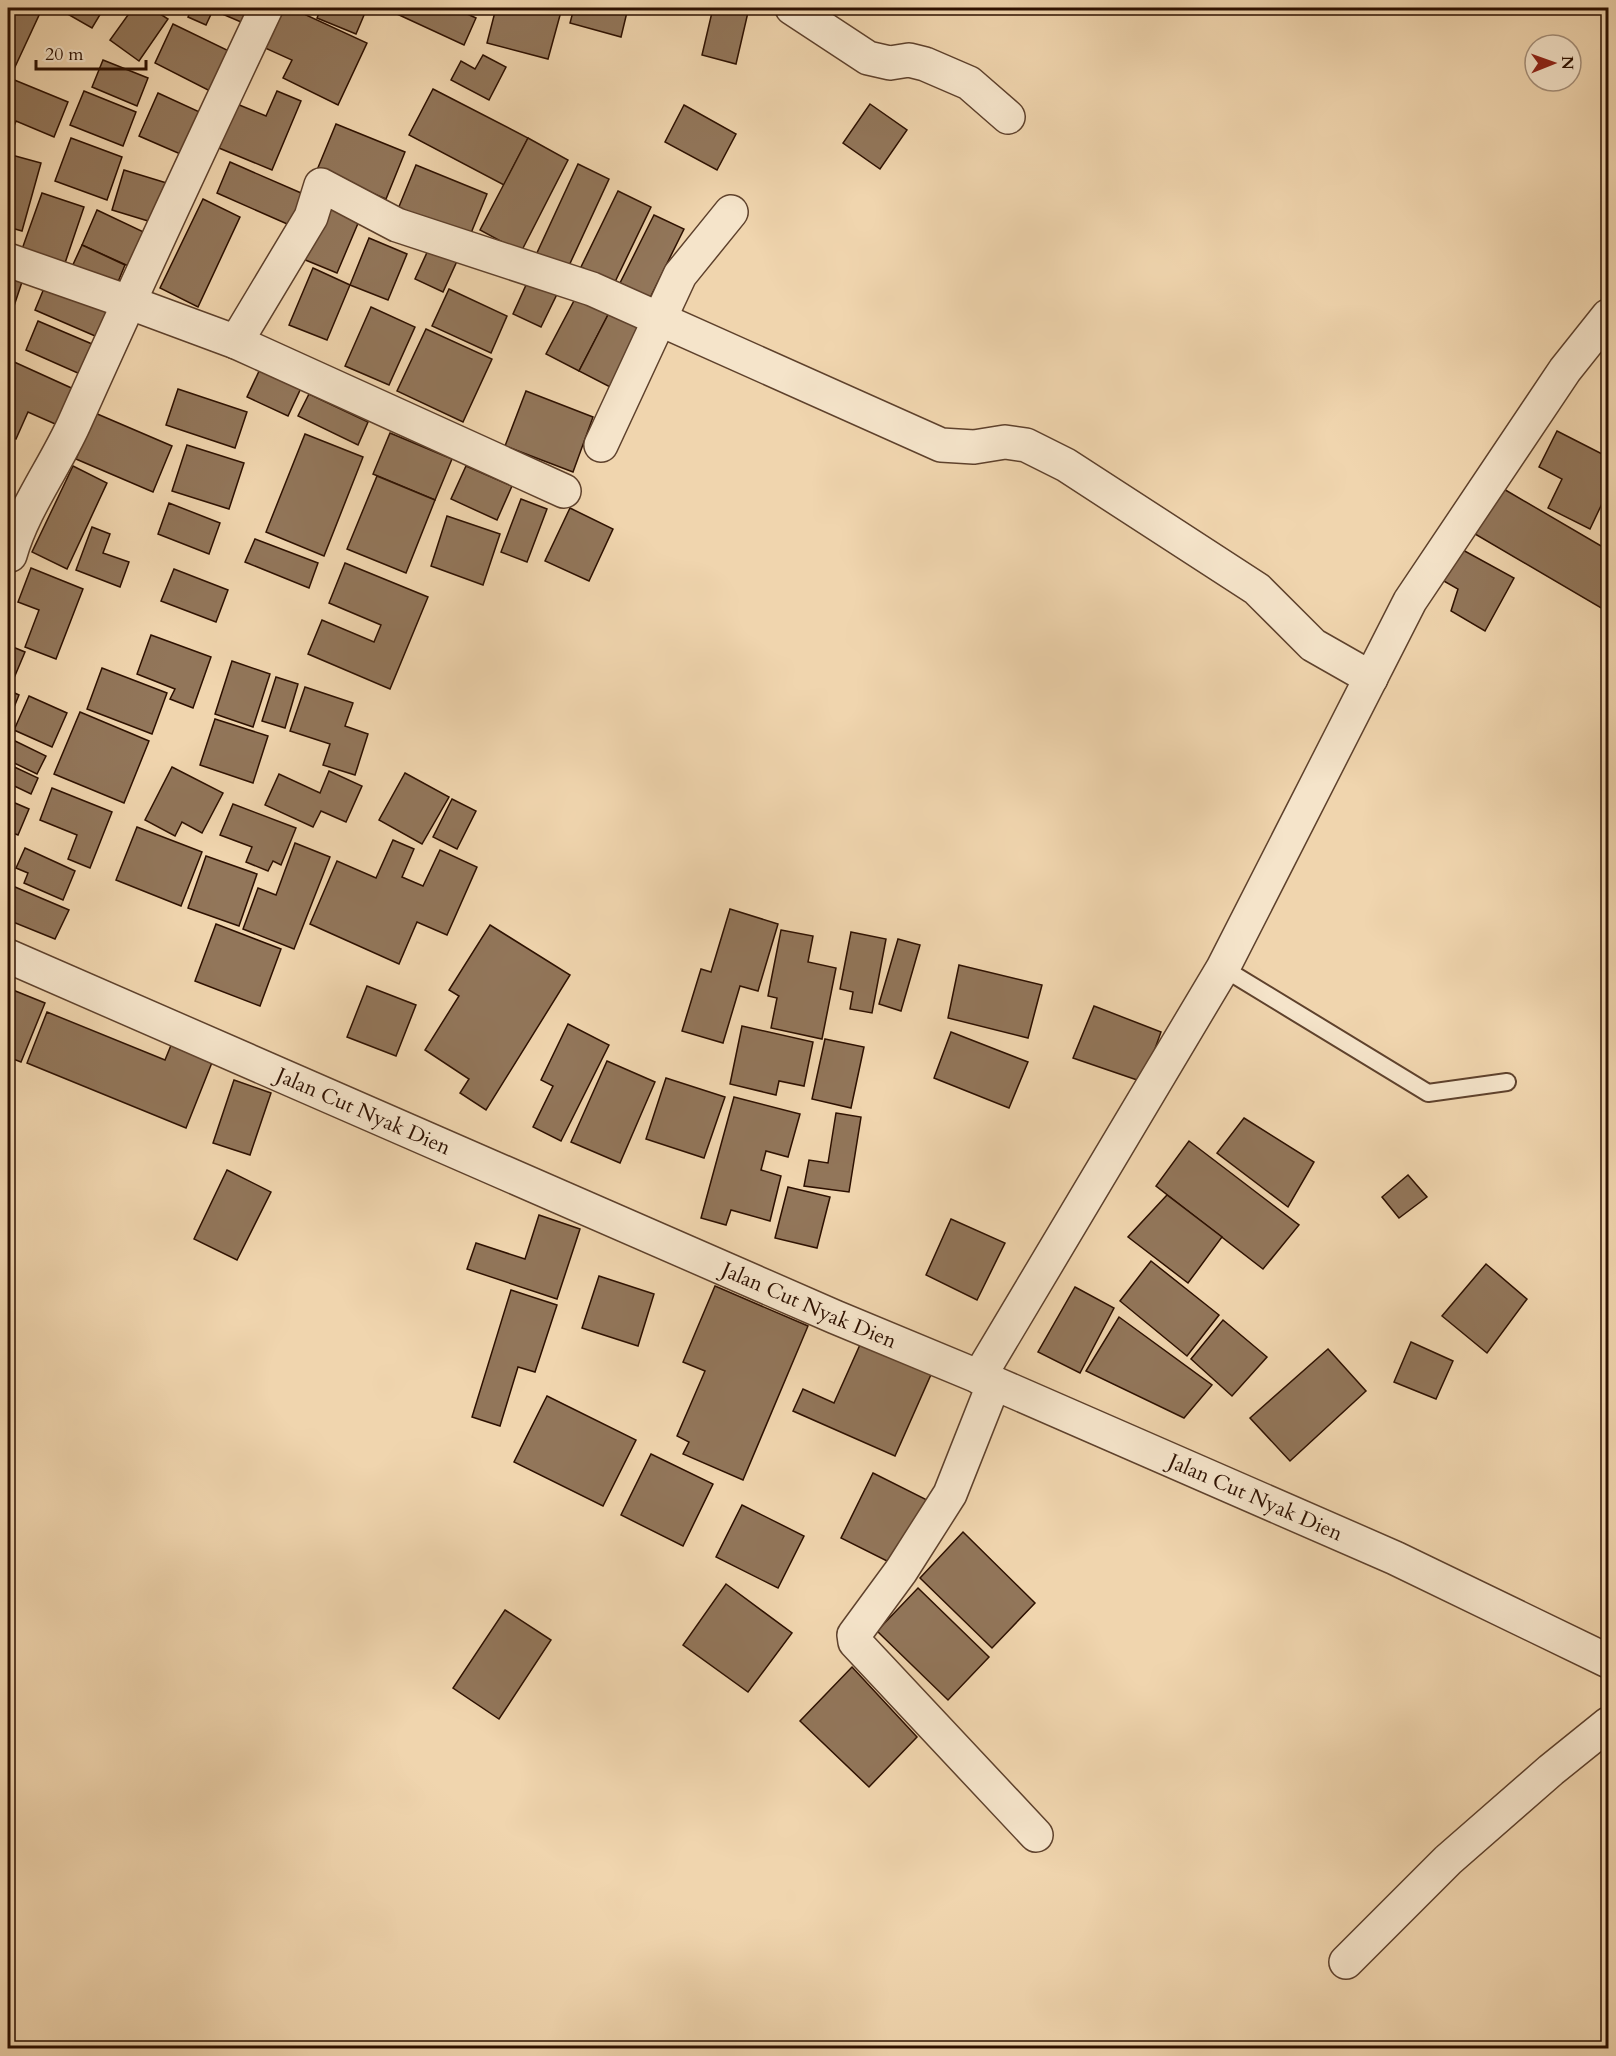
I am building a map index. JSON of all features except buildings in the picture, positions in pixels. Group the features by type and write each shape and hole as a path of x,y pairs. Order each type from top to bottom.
{"street":[{"path":"8,558 35,498 69,435 128,302 266,8"},
{"path":"792,8 868,58 890,63 909,60 925,64 969,83 1008,117"},
{"path":"236,342 311,217 321,185 397,225 592,289 941,445 975,447 1005,442 1026,446 1066,465 1257,589 1313,645 1371,678"},
{"path":"601,445 680,274 730,212"},
{"path":"8,260 236,342 564,491"},
{"path":"1036,1834 855,1642 854,1635 901,1571 950,1494 986,1380 1223,968 1410,601 1565,370 1608,316"},
{"name":"Jalan Cut Nyak Dien","path":"8,956 1395,1558 1608,1661"},
{"path":"1346,1962 1448,1860 1551,1770 1608,1724"}],"lane":[{"path":"1223,968 1428,1093 1507,1082"}]}
